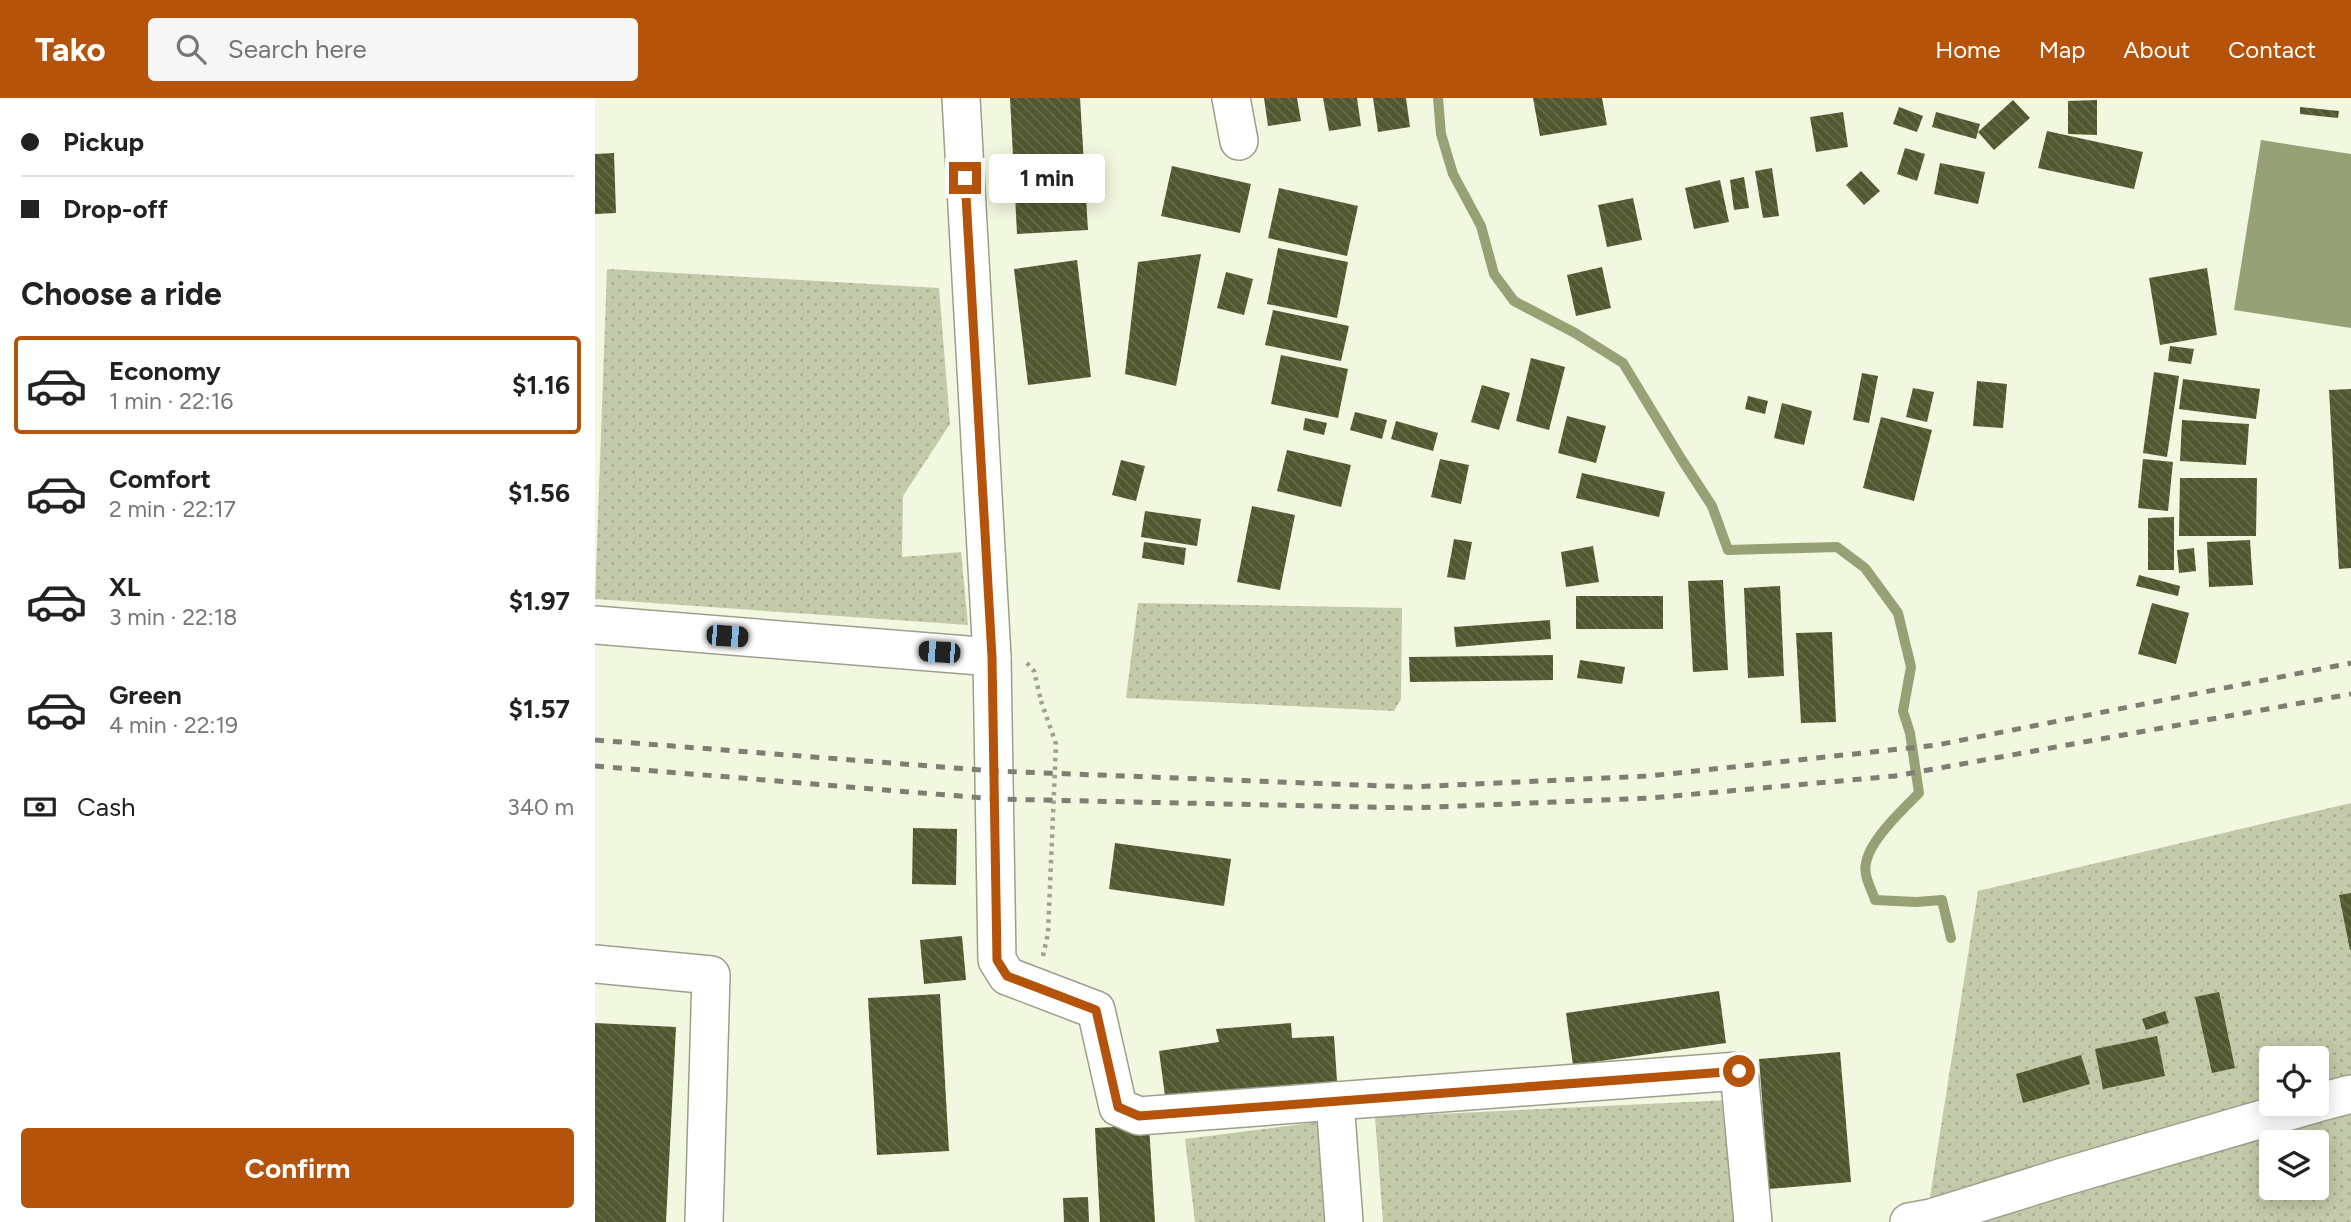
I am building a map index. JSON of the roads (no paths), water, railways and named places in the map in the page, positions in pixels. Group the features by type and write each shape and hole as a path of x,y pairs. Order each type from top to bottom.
{"street":[{"path":"961,98 992,657 997,960 1007,976 1096,1010 1118,1107 1139,1116 1739,1071 1753,1222"},
{"path":"1231,98 1240,141"},
{"path":"595,625 992,657"},
{"path":"595,964 711,975 704,1222"},
{"path":"2329,1100 2351,1094"},
{"path":"1335,1101 1344,1222"},
{"path":"1920,1220 2275,1116"}],"waterway":[{"path":"1438,98 1441,134 1453,174 1481,226 1494,274 1514,301 1575,333 1623,363 1712,506 1728,550 1837,547 1865,568 1898,613 1911,667 1903,711 1910,733 1919,793 1874,845 1866,863 1866,872 1875,900 1942,900 1951,938"}],"railway":[{"path":"595,740 994,771 1411,787 1649,776 1937,745 2351,663"},
{"path":"595,766 995,799 1412,808 1651,798 1895,776 2351,694"}]}
